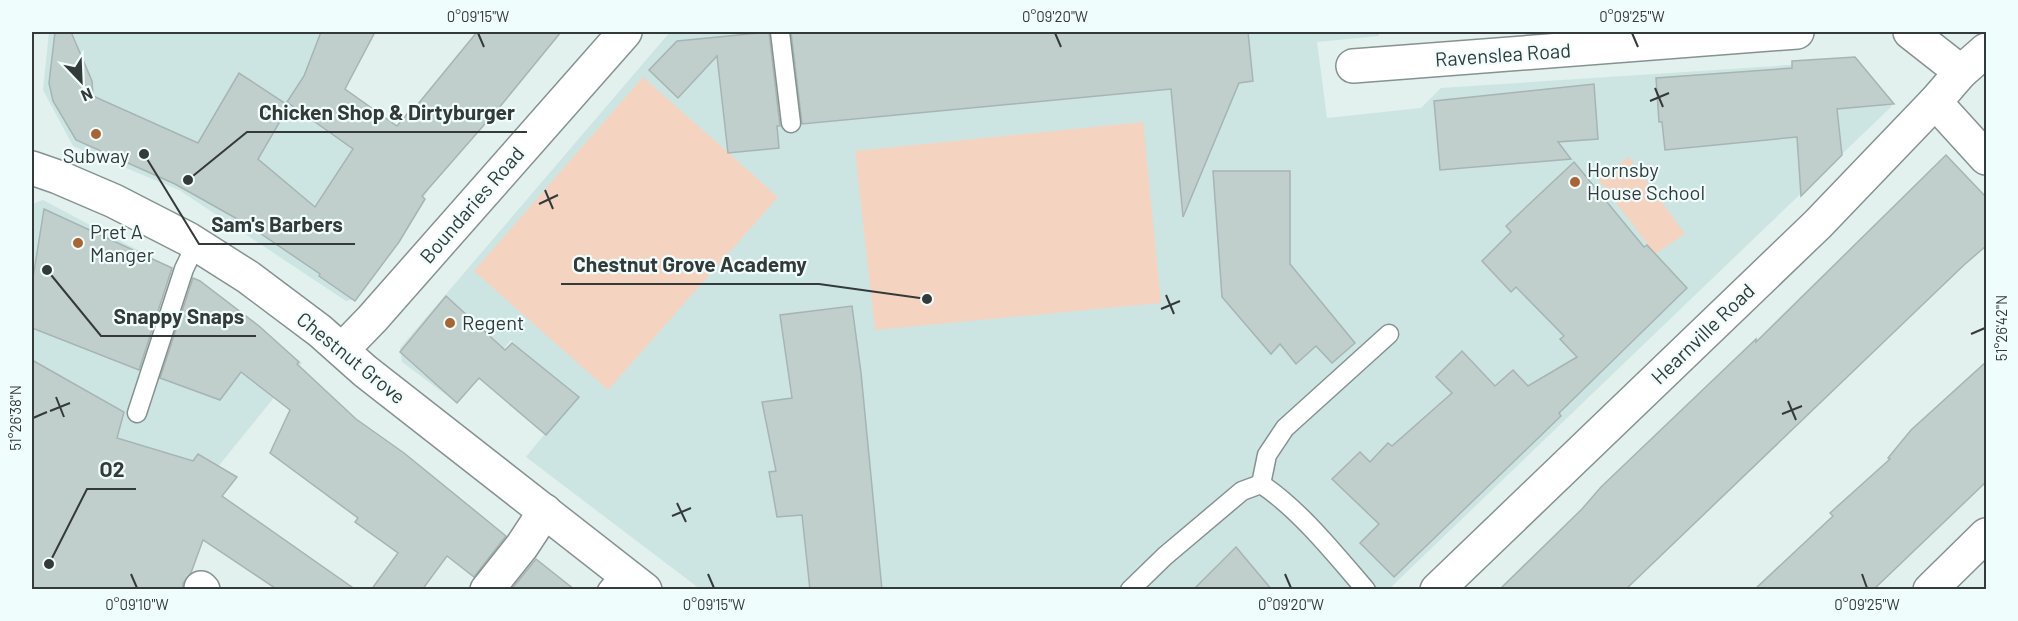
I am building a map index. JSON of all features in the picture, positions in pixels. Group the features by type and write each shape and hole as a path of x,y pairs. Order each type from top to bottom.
{"street":[{"name":"Boundaries Road","path":"342,350 372,319 624,32"},
{"name":"Ravenslea Road","path":"1353,66 1797,32"},
{"path":"1910,32 1961,72 1986,50"},
{"name":"Hearnville Road","path":"1437,590 1818,224 1961,72"},
{"path":"1935,102 1986,158"},
{"name":"Chestnut Grove","path":"32,168 114,201 196,244 248,277 320,331 365,371 545,512 624,584"},
{"path":"487,590 522,546 545,512"},
{"path":"1930,590 1986,536"}],"lane":[{"path":"780,32 791,123"},
{"path":"137,413 184,269 196,244"},
{"path":"1261,484 1267,455 1285,428 1389,334"},
{"path":"1130,590 1165,556 1242,491 1261,484"},
{"path":"1261,484 1276,494 1366,590"}],"shaded area":[{"path":"49,32 367,32 336,116 428,191 355,299 346,301 179,190 73,146 43,90"},
{"path":"670,32 1379,32 1379,36 1317,42 1327,118 1421,108 1441,88 1851,61 1892,106 1389,589 700,589 526,457 572,400 528,364 511,340 457,403 402,362 400,348"},
{"path":"643,77 778,197 608,390 474,271"},
{"path":"1143,122 1161,303 875,330 855,151"},
{"path":"1629,157 1685,234 1655,254 1598,179"},
{"path":"43,200 183,274 302,363 119,589 32,589 32,204"}],"building":[{"path":"55,32 71,32 92,81 93,96 198,143 239,73 289,106 258,159 315,207 353,149 287,102 304,76 321,32 375,32 345,89 397,126 407,114 409,115 477,32 561,32 422,196 425,199 399,242 355,301 248,225 175,184 76,140 53,101 49,83"},
{"path":"769,32 780,126 777,126 779,148 728,153 717,56 678,98 649,70 677,41"},
{"path":"791,32 1248,32 1253,81 1239,83 1183,217 1171,89 802,124"},
{"path":"1855,57 1894,104 1837,109 1842,155 1801,196 1797,137 1665,150 1662,122 1659,122 1656,78 1792,68 1792,61"},
{"path":"1594,84 1598,139 1558,142 1571,159 1440,170 1434,101"},
{"path":"1946,155 1986,197 1986,246 1625,590 1499,590 1582,509 1601,487 1756,339 1756,342"},
{"path":"1574,162 1644,247 1647,245 1687,288 1559,413 1561,416 1394,577 1360,543 1379,524 1332,479 1360,452 1370,462 1388,443 1392,446 1452,393 1436,377 1462,351 1495,386 1513,370 1528,386 1577,357 1560,339 1564,336 1516,287 1511,292 1482,261 1511,232 1506,226"},
{"path":"1213,171 1290,171 1290,264 1355,343 1332,363 1316,346 1296,364 1280,344 1271,354 1222,297"},
{"path":"44,209 172,268 139,370 32,328 32,284"},
{"path":"193,278 259,326 356,419 404,453 506,536 474,577 447,556 422,590 371,590 398,553 355,522 358,518 270,453 290,410 241,372 220,400 160,378"},
{"path":"446,296 505,350 512,343 579,397 546,435 479,378 457,403 400,352"},
{"path":"852,306 861,373 882,590 810,590 802,515 777,517 769,472 776,471 762,402 792,398 780,315"},
{"path":"32,360 124,412 117,438 193,461 198,454 237,477 222,496 356,590 278,590 203,540 191,573 183,583 183,590 32,590"},
{"path":"1986,362 1986,482 1873,590 1754,590 1833,516 1830,513 1890,459 1888,458 1911,430"},
{"path":"1236,547 1272,590 1193,590"},
{"path":"536,559 575,590 511,590"}],"place":[{"name":"Subway","path":"96,134"},
{"name":"Sam's Barbers","path":"144,154"},
{"name":"Chicken Shop & Dirtyburger","path":"188,180"},
{"name":"Hornsby House School","path":"1575,182"},
{"name":"Pret A Manger","path":"78,243"},
{"name":"Snappy Snaps","path":"47,270"},
{"name":"Chestnut Grove Academy","path":"927,299"},
{"name":"Regent","path":"450,323"},
{"name":"O2","path":"49,564"}]}
